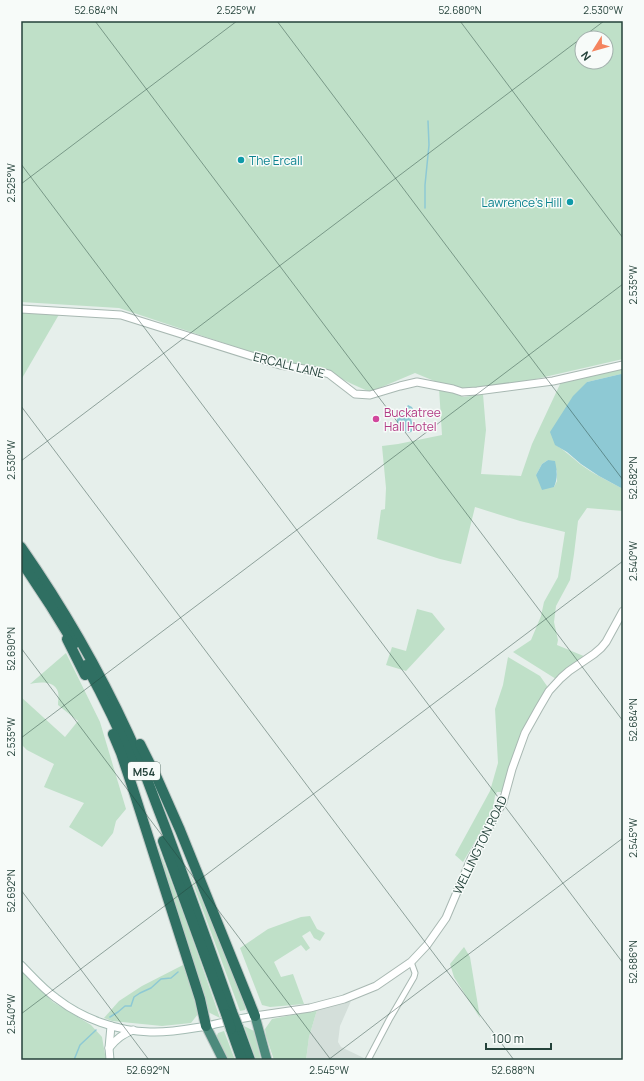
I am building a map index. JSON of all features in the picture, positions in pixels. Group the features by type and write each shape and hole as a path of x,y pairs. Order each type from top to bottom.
{"highway":[{"name":"M54","path":"21,547 65,615 108,693 137,754 180,866 234,1028 242,1060"},
{"name":"M54","path":"21,561 50,605 87,667 127,748 229,1013"},
{"name":"M54","path":"50,605 88,679 121,753 200,999 206,1026"},
{"name":"M54","path":"108,693 129,724 157,778 180,830 255,1016"},
{"path":"255,1016 267,1060"},
{"path":"206,1026 223,1060"},
{"name":"M54","path":"234,1028 250,1060"}],"street":[{"name":"ERCALL LANE","path":"21,309 121,315 280,365 329,374 355,394 370,395 417,382 462,392 477,391 553,381 623,365"},
{"name":"WELLINGTON ROAD","path":"21,965 56,998 87,1017 111,1026 150,1032 187,1030 255,1016 310,1008 344,999 376,986 411,962 427,945 446,918 471,860 503,802 514,762 525,733 539,708 561,678 601,648 623,611"},
{"path":"368,1060 414,977 415,973 411,962"},
{"path":"110,1060 109,1048 111,1026"},
{"path":"109,1048 115,1040 133,1030"}],"shaded area":[{"path":"351,1001 340,1026 338,1042 341,1047 366,1059 306,1060 309,1037 317,1010"}],"green space":[{"path":"21,21 623,21 623,359 514,384 465,389 444,385 415,373 370,392 320,368 269,358 119,308 21,302"},
{"path":"21,310 61,311 21,380"},
{"path":"623,369 623,375 621,374 587,382 556,445 585,468 623,489 623,511 587,508 578,521 570,580 556,606 554,622 558,640 557,645 586,657 556,679 513,652 531,640 541,616 544,602 558,577 565,532 520,521 475,507 461,564 377,539 381,510 385,509 386,488 382,446 442,435 439,388 464,397 483,394 486,430 481,474 521,476 532,444 561,382","holes":["548,460 557,471 557,481 554,487 536,475 542,464"]},
{"path":"417,609 432,613 445,629 406,671 386,665 392,647 406,651"},
{"path":"66,653 100,722 126,809 116,821 113,833 102,847 69,827 84,803 44,787 54,764 27,750 21,744 21,697 65,737 78,721 58,705 58,692 53,685 42,682 30,684"},
{"path":"508,657 540,676 547,686 547,690 521,738 502,792 497,792 495,796 492,813 463,862 455,855 490,791 498,763 495,709 503,685"},
{"path":"151,829 186,920 220,1018 208,1012"},
{"path":"187,867 218,935 246,1007 245,1010 240,1011"},
{"path":"310,916 317,929 325,933 320,941 314,938 310,931 302,936 310,948 306,951 301,945 274,962 281,977 293,974 304,1004 270,1007 262,1005 240,948 268,929 301,917"},
{"path":"464,947 470,957 480,1018 454,977 450,964"},
{"path":"183,965 192,989 198,1014 191,1023 162,1026 112,1021 104,1018 119,1001 142,986"},
{"path":"21,970 53,1002 91,1025 102,1037 106,1060 21,1060"},
{"path":"317,1010 309,1037 306,1060 274,1060 265,1029 272,1019"},
{"path":"244,1026 254,1031 261,1060 256,1060"},
{"path":"224,1031 235,1060 227,1060 216,1038 218,1033"}],"water":[{"path":"621,374 623,375 623,489 599,476 555,445 550,432 573,396 587,382"},
{"path":"408,405 412,407 414,411 411,418 414,430 409,433 402,430 397,425 397,417"},
{"path":"548,460 555,461 557,477 554,487 542,490 536,475 542,464"}],"waterway":[{"path":"425,208 425,185 429,145 428,121"},
{"path":"110,1017 125,1006 131,1006 134,997 151,988 161,979 171,978 178,972"},
{"path":"74,1060 80,1045 96,1030"}],"place":[{"name":"The Ercall","path":"241,160"},
{"name":"Lawrence's Hill","path":"570,202"},
{"name":"Buckatree Hall Hotel","path":"376,419"}]}
